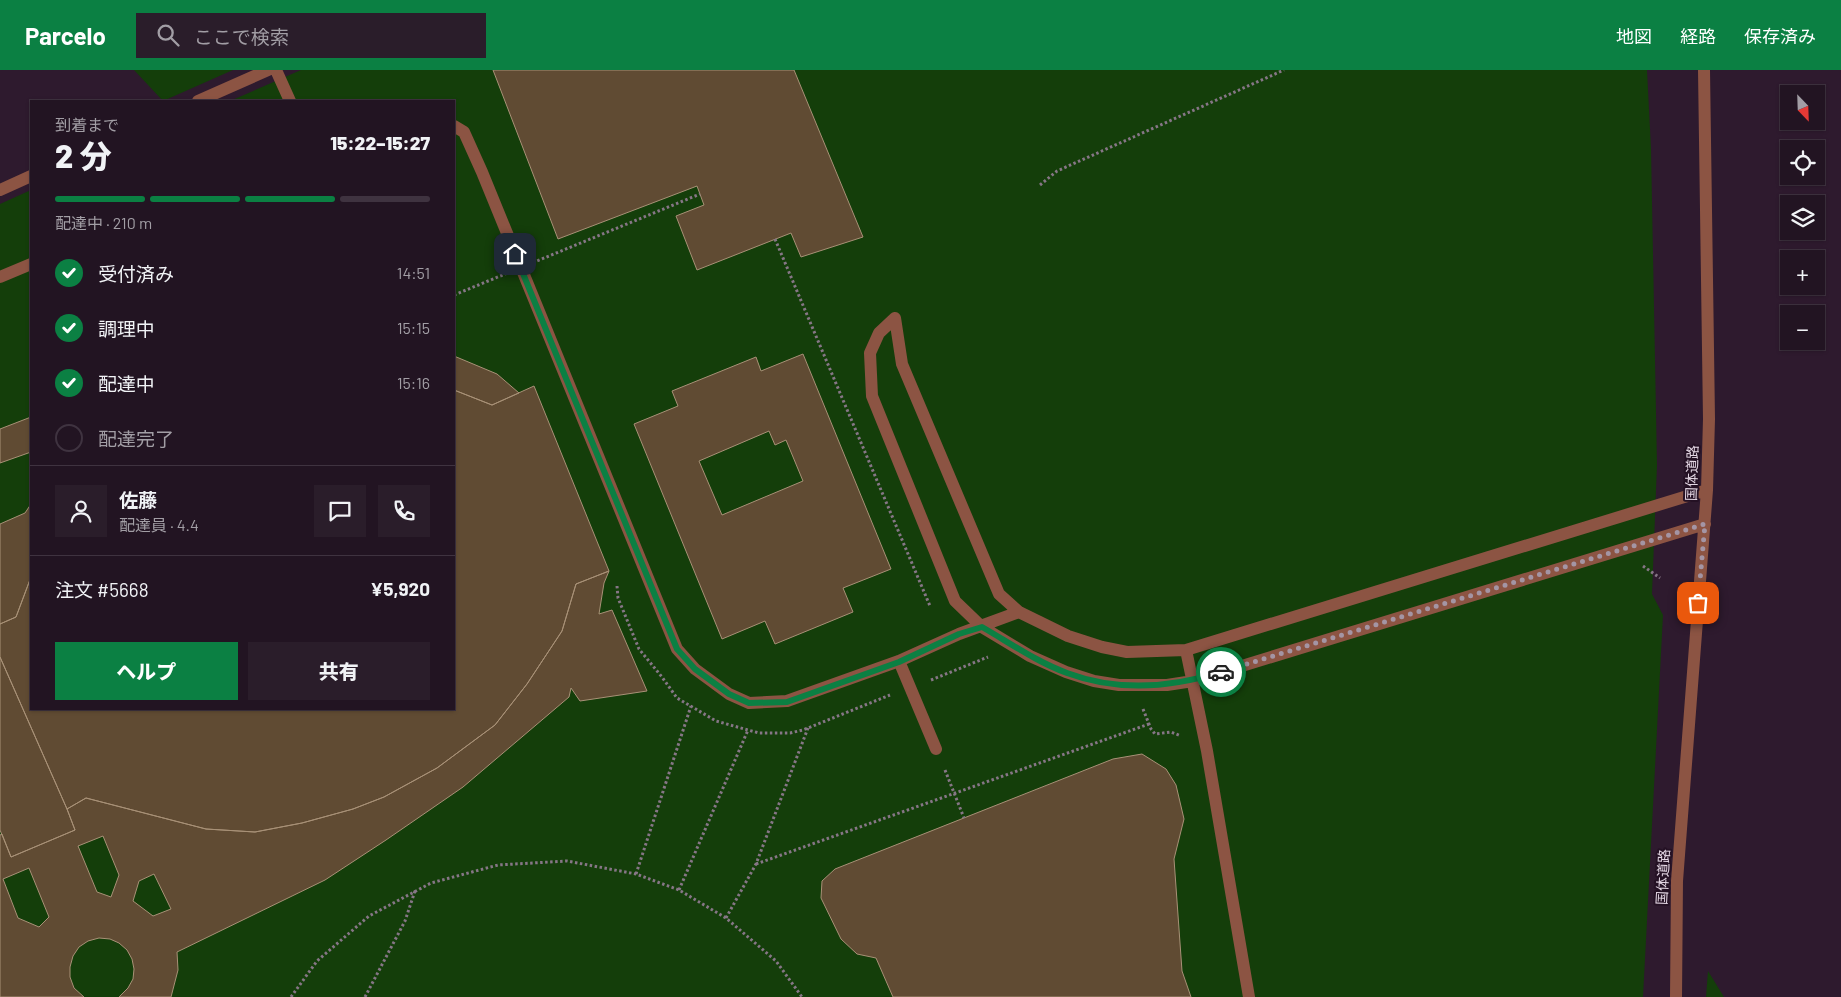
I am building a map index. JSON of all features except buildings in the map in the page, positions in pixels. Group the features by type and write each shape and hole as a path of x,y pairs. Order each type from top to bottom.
{"street":[{"path":"200,100 268,70"},
{"path":"276,70 290,100"},
{"name":"国体道路","path":"1676,997 1677,881 1707,490 1709,419 1704,70"},
{"path":"455,127 464,132 482,172 677,649 695,669 729,694 749,703 787,702 899,662 959,634 1019,612"},
{"path":"0,190 30,176"},
{"path":"0,277 30,264"},
{"path":"1705,524 1193,680 1167,685 1142,686 1094,681 1066,672 1030,656 982,627 955,601 872,396 870,353 879,333 895,318 902,364 1000,594 1019,612 1068,636 1102,647 1127,652 1186,650 1707,490"},
{"path":"1186,650 1193,680 1249,997"},
{"path":"899,662 936,749"}],"path":[{"path":"1040,185 1057,171 1284,70"},
{"path":"455,295 700,194"},
{"path":"775,239 931,609"},
{"path":"636,874 691,706"},
{"path":"756,864 1148,724"},
{"path":"726,918 756,864 808,727"},
{"path":"678,890 748,730"},
{"path":"936,749 964,818"},
{"path":"290,997 317,961 369,916 431,883 498,865 567,862 636,874 678,890 726,918 776,961 802,997"},
{"path":"366,997 405,920 415,891"}],"green space":[{"path":"134,70 233,70 165,100 162,100"},
{"path":"301,70 1647,70 1651,149 1657,465 1652,594 1663,615 1643,997 0,997 0,204 30,190 30,710 455,710 455,100 232,100"},
{"path":"1708,971 1724,997 1706,997"}],"way so far":[{"path":"1221,672 1705,524 1698,603"}],"route":[{"path":"515,254 677,649 695,669 729,694 749,703 787,702 899,662 959,634 982,627 1030,656 1066,672 1094,681 1119,685 1167,685 1221,672"}]}
